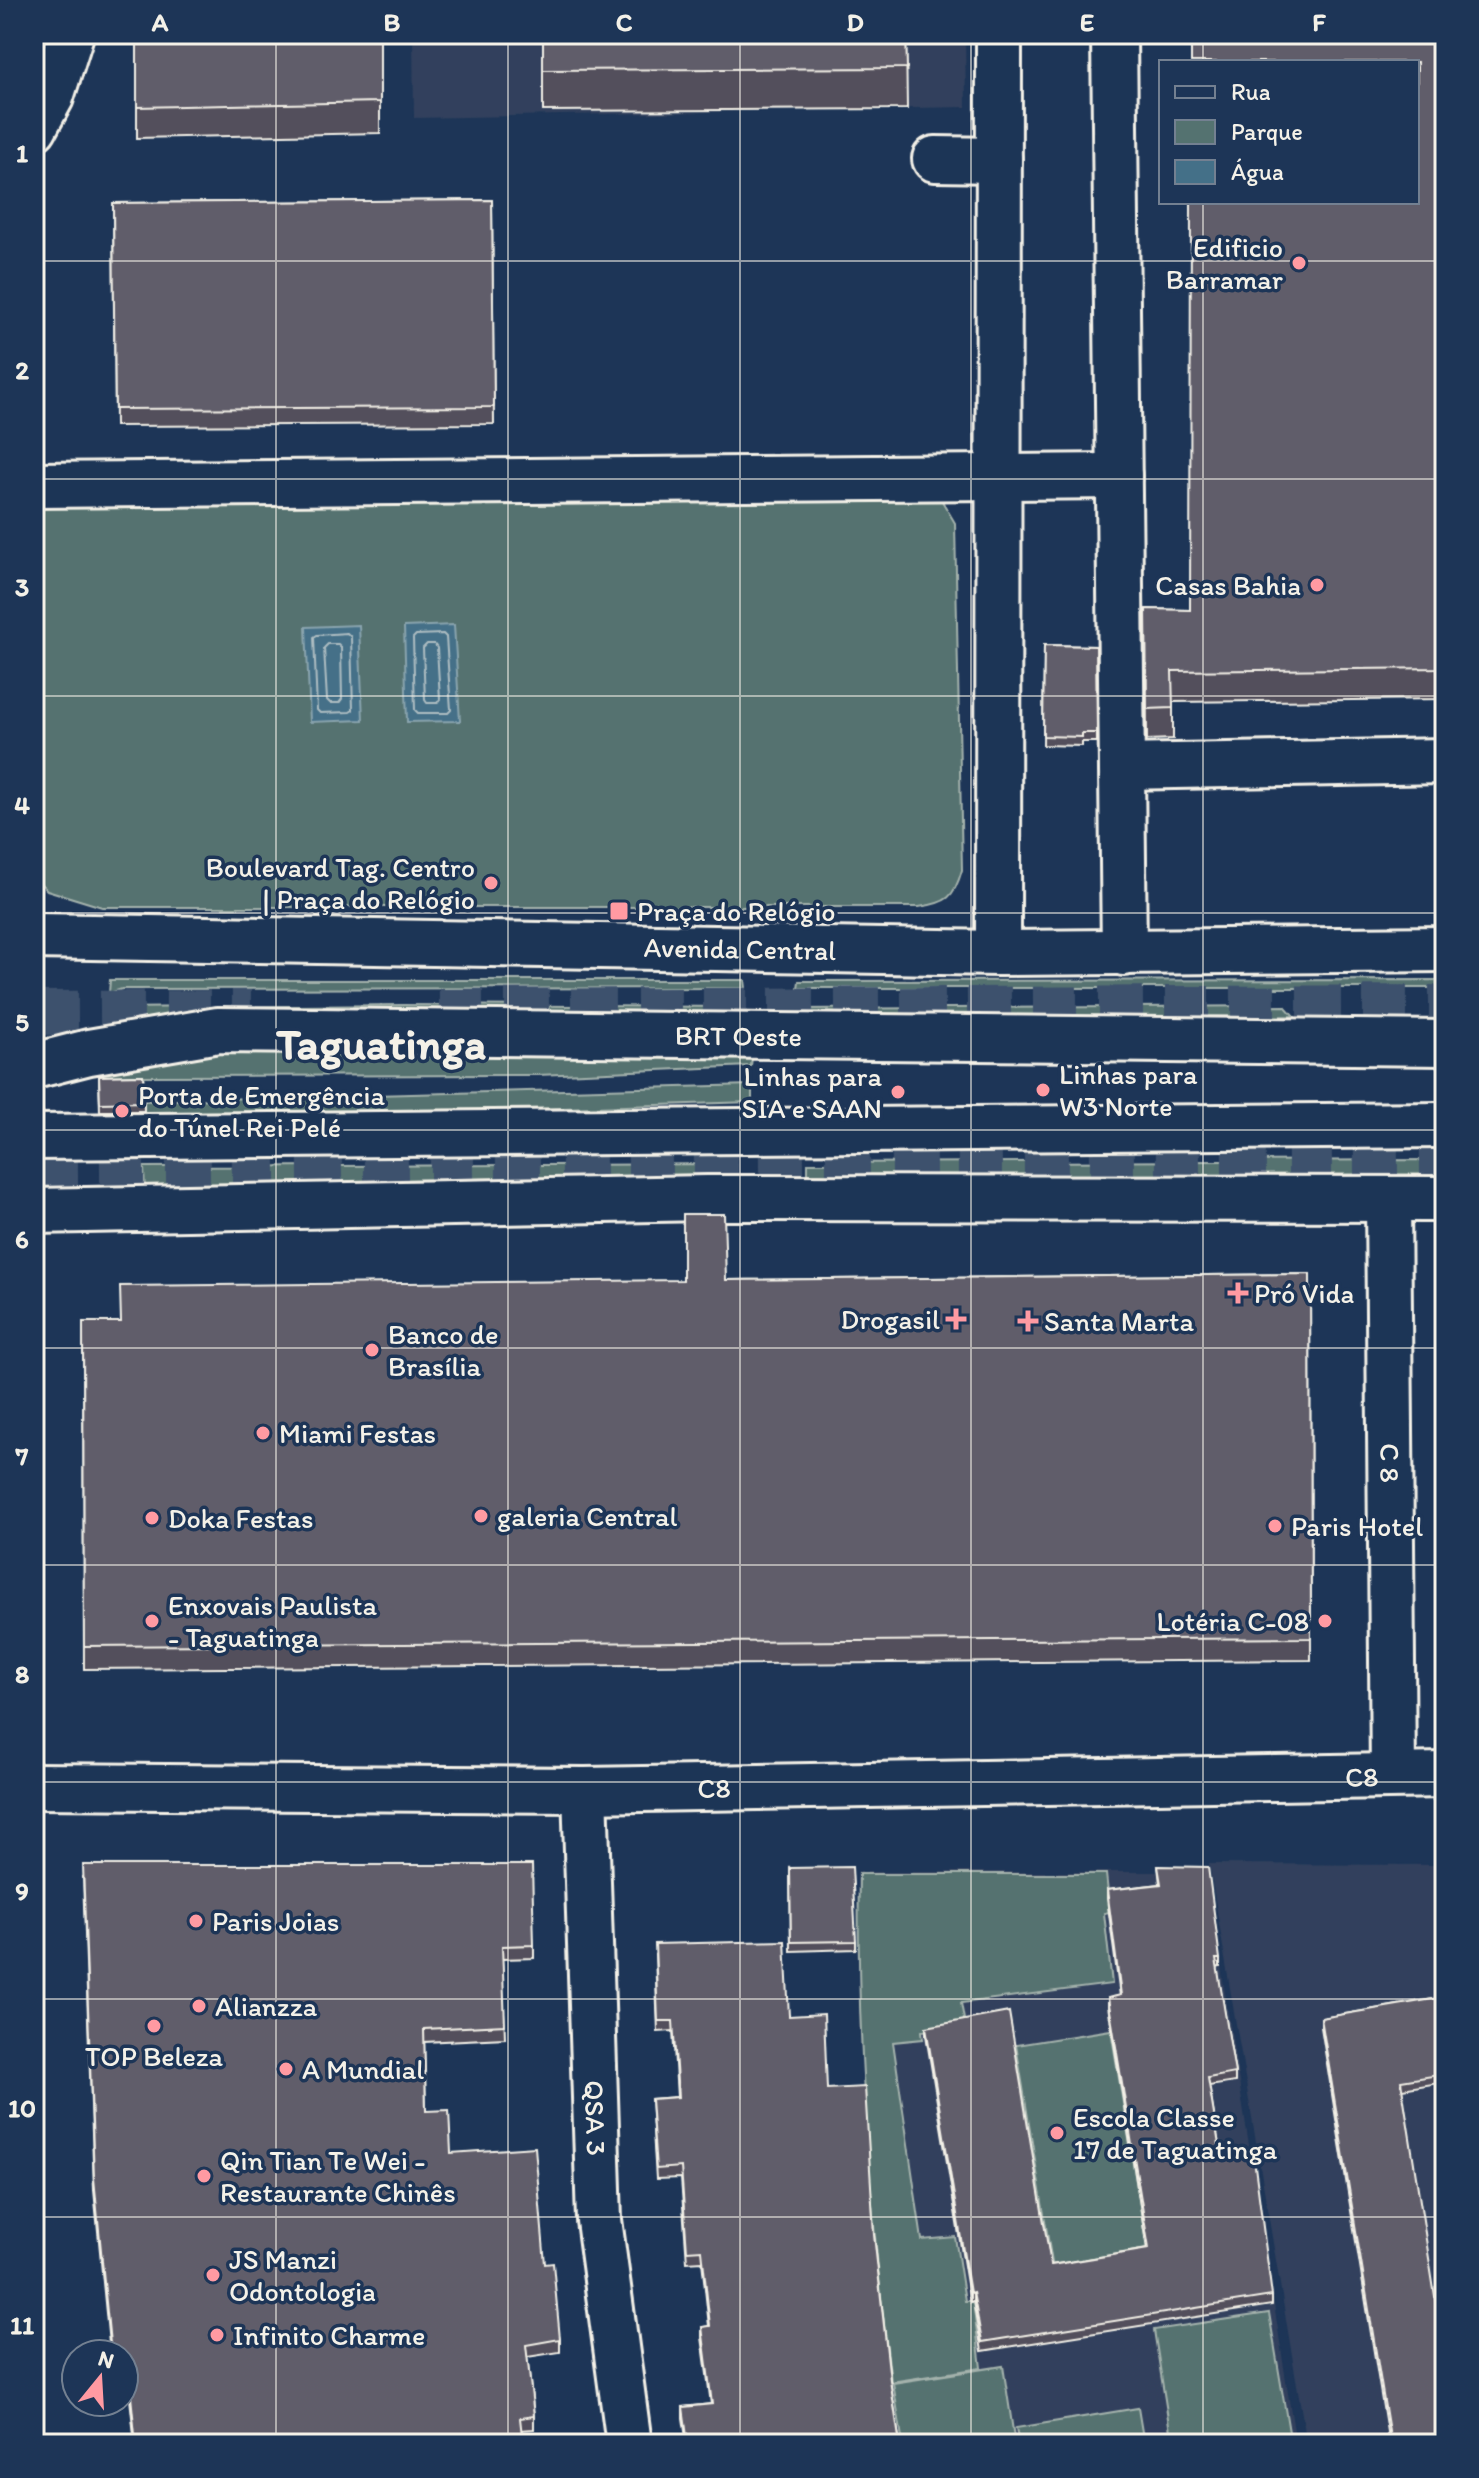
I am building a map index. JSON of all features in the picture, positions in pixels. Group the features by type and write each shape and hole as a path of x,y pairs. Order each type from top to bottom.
{"main road":[{"path":"34,128 51,97 71,34"},
{"path":"998,953 999,34"},
{"path":"1114,34 1124,953"},
{"path":"935,159 999,160"},
{"path":"34,485 1119,476"},
{"path":"1122,767 1445,761"},
{"name":"Avenida Central","path":"34,936 998,953 1445,949"},
{"name":"BRT Oeste","path":"34,1066 89,1052 218,1030 1445,1043"},
{"path":"34,1137 1445,1125"},
{"path":"34,1211 707,1198 1445,1199"},
{"name":"C 8","path":"1388,1199 1393,1775"},
{"name":"C8","path":"34,1786 585,1790 1445,1775"},
{"name":"QSA 3","path":"585,1790 599,2220 629,2444"}],"shaded area":[{"path":"413,34 965,34 966,107 414,118"},
{"path":"1209,1864 1445,1865 1445,2444 1307,2444"},
{"name":"Escola Classe 17 de Taguatinga","path":"857,1872 1206,1872 1296,2444 898,2444 874,2243 859,2023"}],"green space":[{"name":"Praça do Relógio","path":"927,494 942,501 955,523 962,870 956,887 943,901 919,907 102,907 47,890 34,877 34,498"},
{"path":"110,980 745,980 746,988 122,989 109,993"},
{"path":"1441,980 1441,988 798,988 799,981"},
{"path":"402,1005 740,1007 741,1016 110,1031 110,1008"},
{"path":"1285,1006 1294,1016 796,1018 795,1009"},
{"path":"222,1053 752,1057 751,1066 537,1075 143,1076 144,1083 99,1085 99,1072"},
{"path":"752,1085 752,1102 144,1121 144,1101"},
{"path":"1440,1160 1441,1174 808,1177 808,1163"},
{"path":"737,1164 737,1175 395,1180 145,1193 144,1167"},
{"path":"859,1874 1106,1874 1110,1912 1104,1913 1112,1984 961,2003 965,2025 922,2031 923,2039 893,2042 922,2240 955,2237 965,2301 973,2301 981,2368 891,2382 866,2129 860,2001"},
{"path":"1111,2030 1148,2254 1053,2269 1016,2045"},
{"path":"1269,2313 1291,2444 1172,2444 1154,2330"},
{"path":"1003,2366 1015,2444 903,2444 893,2383"},
{"path":"1138,2408 1144,2444 1019,2444 1016,2428"}],"water":[{"path":"359,625 363,720 310,722 306,627"},
{"path":"454,625 460,721 407,722 404,627"}],"building":[{"path":"137,34 380,34 380,102 137,107"},
{"path":"543,34 906,34 907,68 543,70"},
{"path":"1191,34 1445,34 1445,668 1172,671 1173,708 1147,709 1146,609 1190,610 1191,204 1419,204 1419,60 1191,60"},
{"path":"492,200 494,407 115,409 113,203"},
{"path":"1044,645 1096,646 1097,733 1082,733 1082,737 1043,736"},
{"path":"143,1075 144,1102 100,1103 99,1076"},
{"path":"683,1214 724,1214 726,1280 1310,1274 1311,1638 84,1646 83,1322 121,1322 120,1286 683,1280"},
{"path":"83,1865 532,1865 534,1945 502,1946 505,2025 424,2029 426,2111 449,2110 451,2153 535,2147 545,2264 553,2263 560,2339 526,2345 534,2416 520,2418 523,2444 136,2444 133,2418 140,2418 140,2338 109,2338 94,2178"},
{"name":"Escola Classe 17 de Taguatinga","path":"1158,1866 1208,1867 1220,1959 1216,1959 1235,2073 1208,2078 1221,2157 1253,2151 1272,2296 982,2342 973,2292 970,2293 926,2027 1009,2012 1051,2265 1149,2249 1108,1998 1121,1995 1107,1890 1161,1884"},
{"path":"852,1867 856,1941 791,1942 790,1868"},
{"path":"785,1941 789,2016 824,2014 827,2089 865,2087 874,2235 900,2444 688,2444 683,2407 712,2404 702,2327 710,2326 702,2250 687,2251 681,2167 656,2169 651,2099 678,2097 673,2021 658,2021 655,1944"},
{"path":"1445,1997 1445,2074 1401,2081 1437,2309 1445,2308 1445,2444 1391,2444 1321,2018"}],"tunnel":[{"path":"439,1011 1445,1007"},
{"path":"34,1013 251,1012"},
{"path":"34,1177 1445,1167"}],"place":[{"name":"Edificio Barramar","path":"1299,263"},
{"name":"Casas Bahia","path":"1317,585"},
{"name":"Boulevard Tag. Centro | Praça do Relógio","path":"491,883"},
{"name":"Praça do Relógio","path":"619,911"},
{"name":"Linhas para W3 Norte","path":"1043,1090"},
{"name":"Linhas para SIA e SAAN","path":"898,1092"},
{"name":"Porta de Emergência do Túnel Rei Pelé","path":"122,1111"},
{"name":"Pró Vida","path":"1238,1293"},
{"name":"Drogasil","path":"956,1319"},
{"name":"Santa Marta","path":"1028,1321"},
{"name":"Banco de Brasília","path":"372,1350"},
{"name":"Miami Festas","path":"263,1433"},
{"name":"galeria Central","path":"481,1516"},
{"name":"Doka Festas","path":"152,1518"},
{"name":"Paris Hotel","path":"1275,1526"},
{"name":"Enxovais Paulista - Taguatinga","path":"152,1621"},
{"name":"Lotéria C-08","path":"1325,1621"},
{"name":"Paris Joias","path":"196,1921"},
{"name":"Alianzza","path":"199,2006"},
{"name":"TOP Beleza","path":"154,2026"},
{"name":"A Mundial","path":"286,2069"},
{"name":"Escola Classe 17 de Taguatinga","path":"1057,2133"},
{"name":"Qin Tian Te Wei - Restaurante Chinês","path":"204,2176"},
{"name":"JS Manzi Odontologia","path":"213,2275"},
{"name":"Infinito Charme","path":"217,2335"}],"district":[{"name":"Taguatinga","path":"381,1044"}]}
